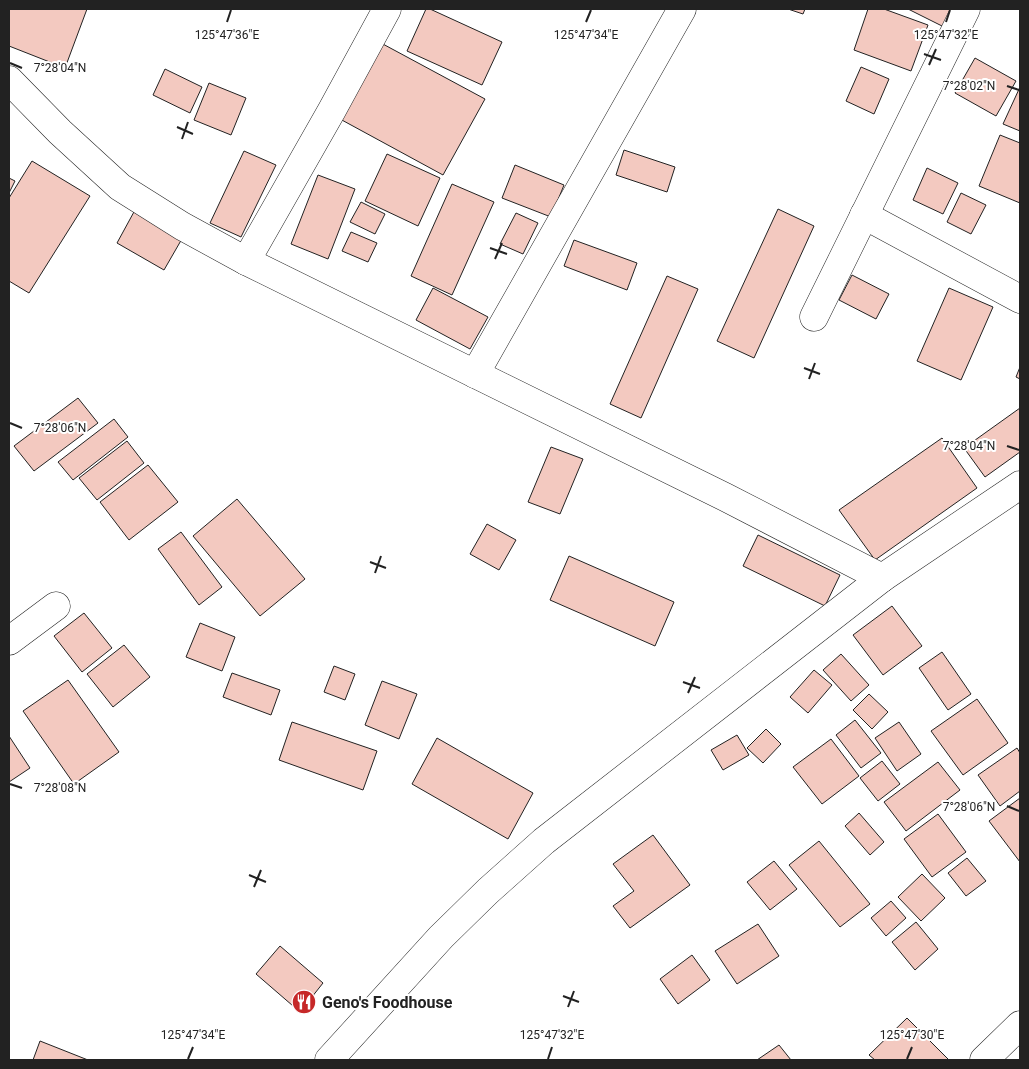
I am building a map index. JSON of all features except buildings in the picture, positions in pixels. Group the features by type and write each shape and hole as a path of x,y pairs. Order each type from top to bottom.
{"street":[{"path":"246,262 387,9"},
{"path":"475,374 682,9"},
{"path":"814,317 966,9"},
{"path":"9,80 60,132 120,187 182,226 246,262 725,497 882,578"},
{"path":"864,215 1020,299"},
{"path":"329,1060 441,937 488,891 544,841 882,578 1020,485"},
{"path":"9,641 56,606"},
{"path":"1000,1055 1020,1025"}],"place":[{"name":"Geno's Foodhouse","path":"304,1002"}]}
